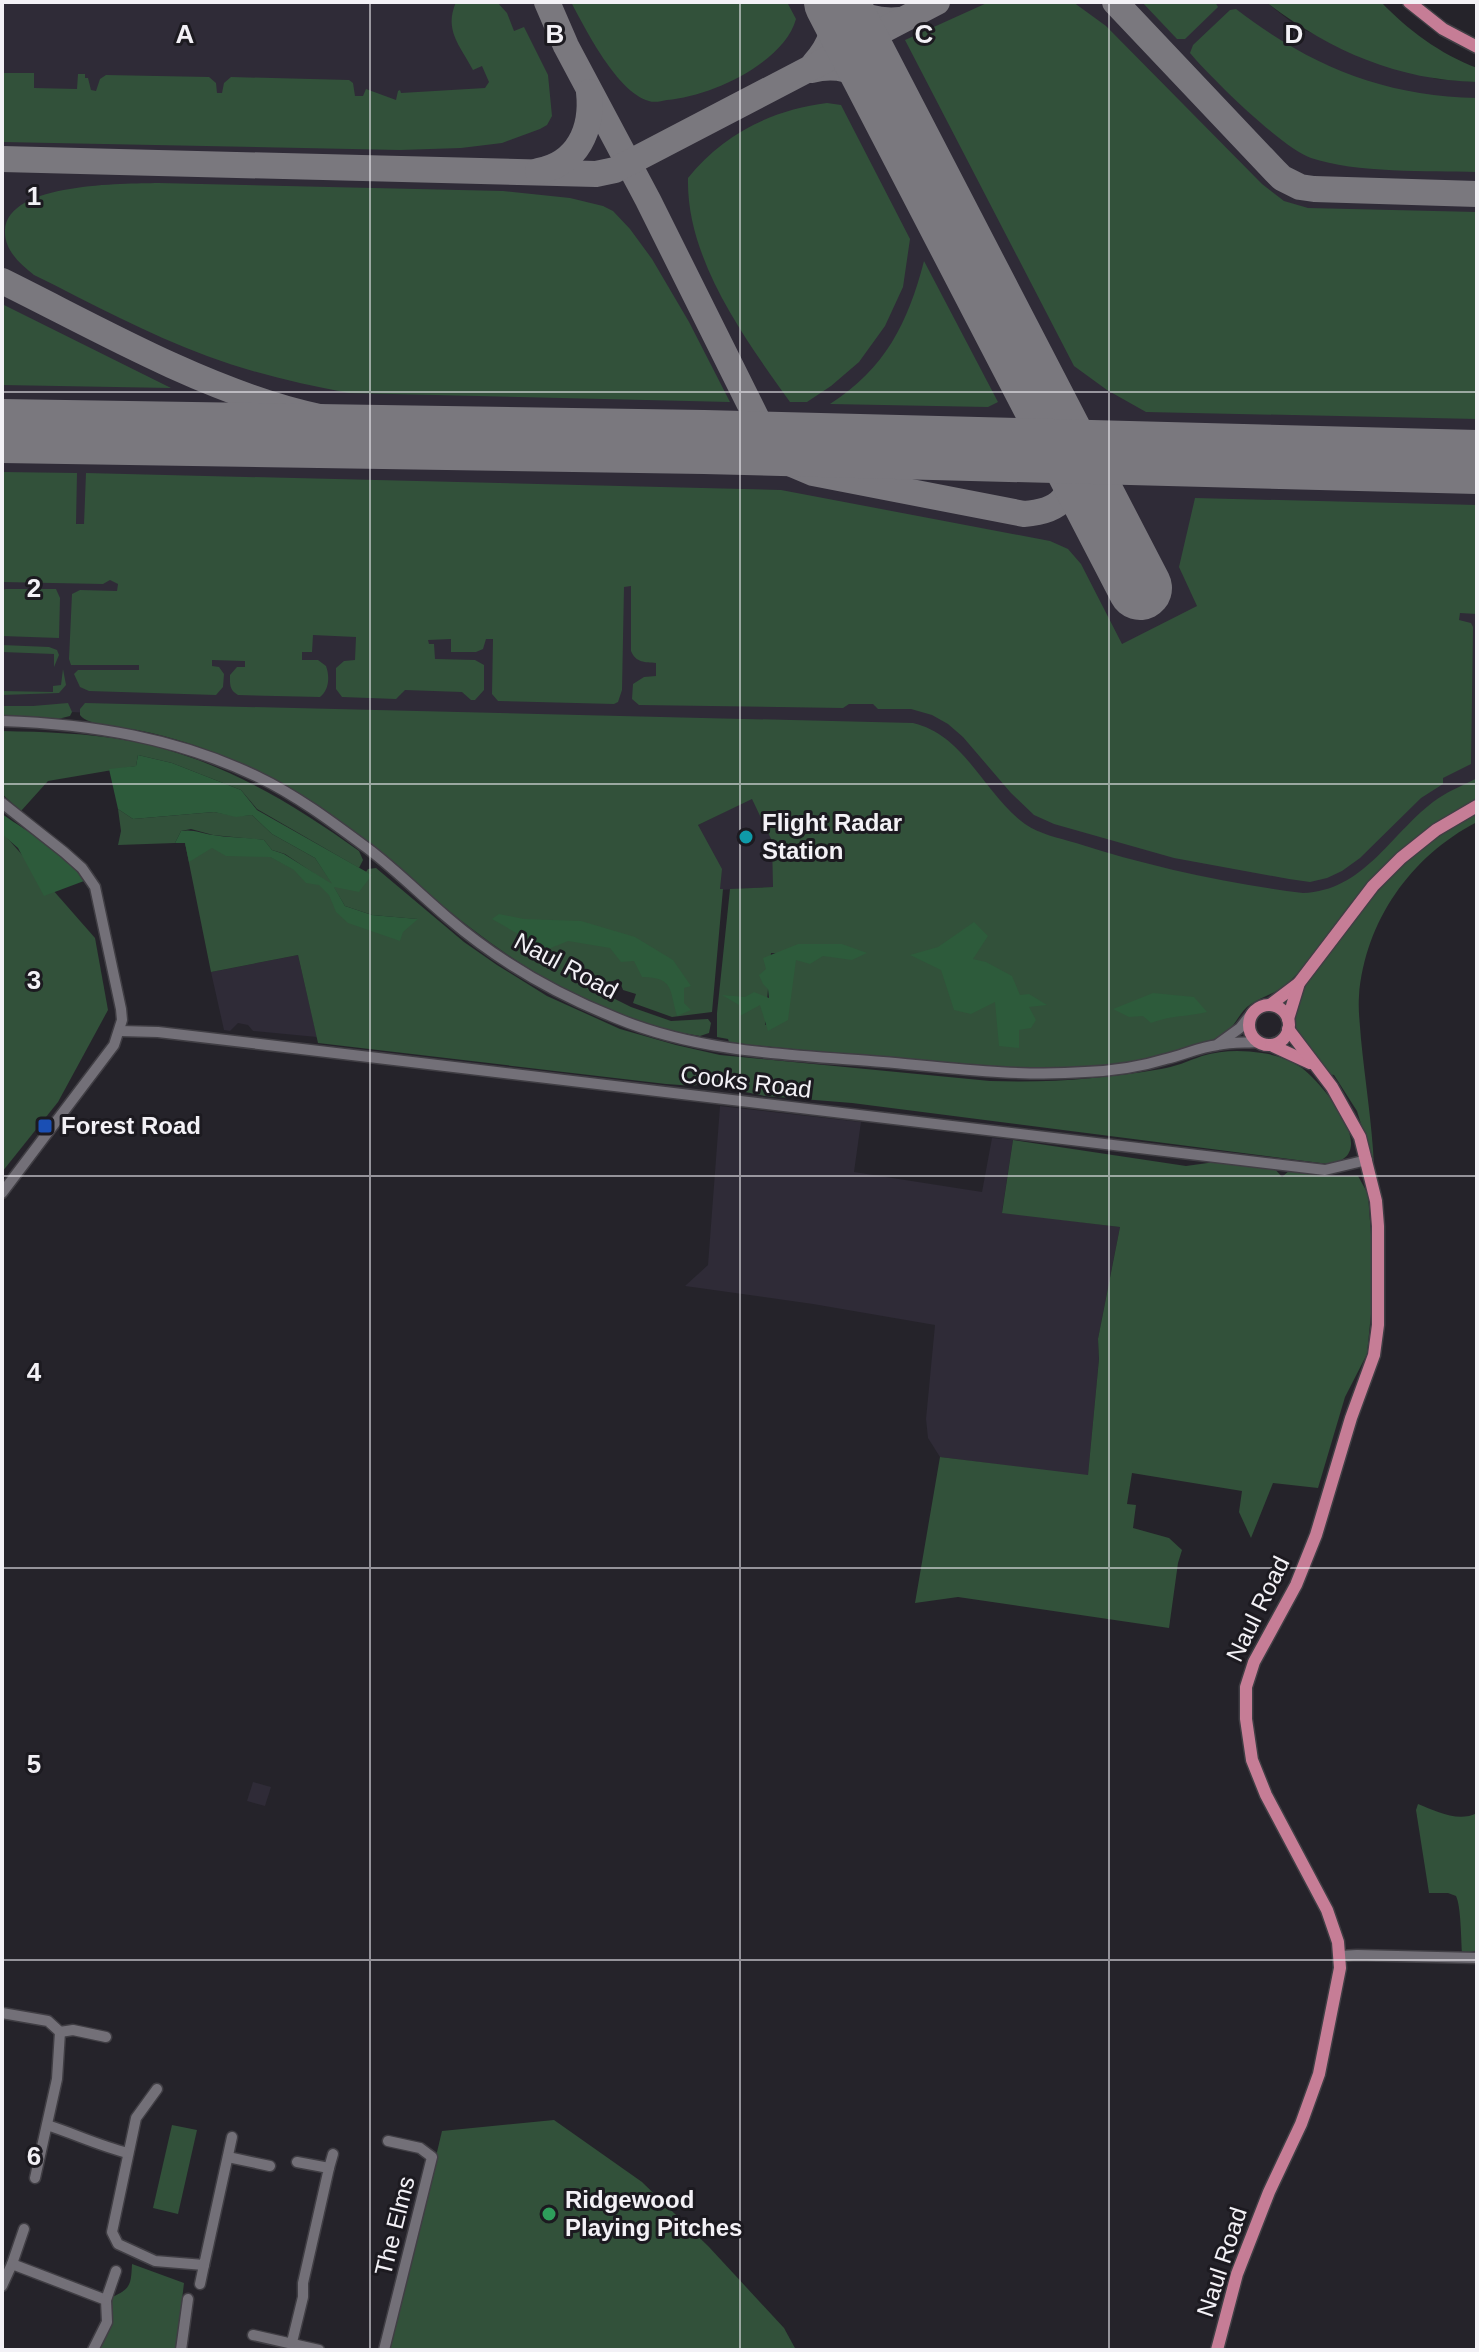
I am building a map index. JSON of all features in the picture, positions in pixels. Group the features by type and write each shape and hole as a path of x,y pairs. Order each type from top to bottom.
{"main road":[{"path":"1409,2 1443,29 1477,47"},
{"path":"1270,1005 1299,983 1391,867 1436,830 1477,806"},
{"path":"1288,1024 1282,1010 1263,1005 1252,1013 1249,1026 1250,1032 1264,1043 1282,1040 1288,1024 1299,983"},
{"name":"Naul Road","path":"1217,2350 1237,2274 1319,2074 1337,1990 1340,1956 1327,1910 1266,1795 1252,1760 1245,1701 1249,1674 1296,1585 1316,1535 1351,1418 1374,1355 1378,1325 1378,1226 1367,1160 1348,1112 1288,1024"},
{"name":"Naul Road","path":"1264,1043 1313,1064"}],"street":[{"name":"Naul Road","path":"2,721 62,724 149,738 206,754 260,778 323,817 374,854 448,919 527,975 569,998 669,1037 711,1045 822,1057 1035,1074 1125,1068 1216,1045 1264,1043"},
{"path":"2,803 64,852 92,882 105,925 121,1009 120,1031 114,1045 2,1193"},
{"name":"Naul Road","path":"1216,1045 1240,1028 1252,1013"},
{"name":"Cooks Road","path":"120,1031 158,1032 1325,1170 1367,1160"},
{"path":"1340,1956 1477,1958"},
{"path":"2,2013 48,2021 60,2032"},
{"path":"60,2032 73,2030 106,2037"},
{"path":"35,2178 57,2079 60,2032"},
{"path":"157,2089 136,2118 112,2232 118,2244 155,2261 204,2265"},
{"path":"47,2125 101,2147 128,2153"},
{"path":"200,2284 232,2137"},
{"name":"The Elms","path":"384,2350 432,2157 420,2148 388,2141"},
{"path":"292,2342 333,2154"},
{"path":"228,2157 270,2166"},
{"path":"297,2162 329,2168"},
{"path":"2,2286 24,2229"},
{"path":"12,2264 106,2300"},
{"path":"93,2350 107,2322 106,2300 116,2271"},
{"path":"181,2350 188,2299"},
{"path":"253,2335 319,2350"}],"shaded area":[{"path":"2,2 1266,2 1299,28 1436,79 1477,82 1477,788 1324,909 969,819 138,715 2,709"},
{"path":"752,798 773,841 773,887 720,890 698,825"},
{"path":"298,955 317,1037 253,1031 248,1025 238,1023 230,1031 224,1030 211,972"},
{"path":"720,1106 861,1122 854,1172 982,1192 992,1138 1013,1140 1002,1212 1120,1227 1098,1339 1099,1359 1088,1476 940,1457 928,1438 926,1419 935,1325 685,1286 708,1265"},
{"path":"253,1782 271,1787 265,1806 247,1801"}],"green space":[{"path":"456,2 497,2 507,13 514,31 524,27 548,75 552,116 547,125 502,143 400,150 2,142 2,73 34,73 34,88 77,89 78,74 85,74 91,90 96,91 100,79 106,75 209,77 216,83 217,93 222,93 224,83 231,77 349,80 353,83 355,96 363,96 366,89 396,100 400,90 401,93 485,88 489,82 482,66 473,70 452,29"},
{"path":"571,2 787,2 796,19 777,50 743,75 704,92 653,102 637,95 614,73"},
{"path":"989,2 1073,2 1106,26 1262,184 1284,201 1308,208 1477,212 1477,419 1146,412 1107,390 1074,366 905,40"},
{"path":"1142,2 1215,2 1218,7 1185,39 1177,39"},
{"path":"1266,2 1381,2 1425,40 1477,68 1477,82 1419,75 1365,59 1314,34"},
{"path":"1236,9 1292,47 1349,74 1410,91 1477,98 1477,172 1392,170 1329,163 1311,158 1283,141 1190,53 1193,45 1230,10"},
{"path":"827,103 841,105 910,239 903,287 885,326 859,362 807,402 790,402 721,297 697,238 690,208 688,178 717,149 750,127 787,111"},
{"path":"158,183 503,191 570,198 603,206 613,211 630,229 652,259 730,402 349,393 313,386 224,362 141,328 34,275 18,261 7,244 5,230 11,214 25,203 46,194 95,186"},
{"path":"924,261 998,402 988,407 830,404 866,376 892,343 910,305"},
{"path":"2,304 171,388 2,385"},
{"path":"2,472 77,473 76,524 84,524 86,473 781,490 1050,541 1068,549 1081,564 1122,644 1197,606 1179,567 1195,498 1477,505 1477,614 1460,613 1459,620 1471,623 1473,627 1471,764 1443,778 1443,784 1421,798 1360,858 1327,878 1310,882 1174,858 1054,824 1034,815 963,737 932,715 911,709 878,709 873,704 849,704 843,708 639,705 632,699 633,684 644,677 656,676 656,663 638,660 631,651 631,586 624,587 622,690 618,702 614,704 498,701 492,694 493,639 486,639 483,649 476,652 451,652 451,639 428,640 429,644 434,644 435,659 475,660 484,665 484,690 475,700 462,692 405,690 396,699 342,697 336,689 336,668 344,661 355,660 356,637 313,635 312,652 302,652 302,660 318,660 326,666 328,683 320,697 238,695 230,684 230,675 237,667 245,667 245,661 212,660 212,666 219,667 224,674 223,687 216,695 89,691 80,687 74,674 78,670 139,670 139,665 71,665 69,659 72,594 80,590 117,591 118,584 110,580 103,584 2,582"},
{"path":"56,589 60,598 59,638 2,636 2,590"},
{"path":"2,645 49,647 57,650 59,655 54,667 54,654 2,652"},
{"path":"63,669 66,685 59,693 2,695 2,691 53,692 53,686 61,685"},
{"path":"68,703 72,712 70,716 58,719 2,715 2,706"},
{"path":"85,703 913,723 947,740 1011,812 1036,830 1160,867 1303,893 1343,883 1374,859 1433,802 1477,778 1477,800 1425,832 1394,858 1365,886 1297,974 1275,992 1246,1008 1229,1030 1218,1038 1199,1046 1101,1066 1037,1069 973,1066 751,1045 717,1037 730,889 773,887 772,841 752,799 698,825 722,869 712,1012 672,1017 633,1003 636,994 623,990 619,979 606,983 609,996 631,1007 671,1021 708,1019 711,1023 709,1033 700,1036 669,1030 608,1010 524,966 472,929 326,812 273,780 224,756 190,744 90,722 80,715","holes":["771,953 793,953 787,1015 765,1025"]},
{"path":"2,731 114,738 192,758 278,798 359,851 363,860 359,868 257,809 241,790 172,763 138,755 136,766 48,781 21,811 2,794"},
{"path":"138,755 172,763 241,790 257,810 372,875 359,892 334,887 345,906 372,915 418,919 403,932 400,941 348,923 336,912 329,895 319,885 306,883 294,870 270,857 226,856 212,848 189,862 185,843 175,843 181,831 264,840 272,850 284,854 332,884 315,858 272,834 252,815 236,817 214,812 133,819 118,809 109,769 136,766"},
{"path":"118,809 133,819 214,812 252,815 272,834 315,858 334,886 371,875 366,872 368,869 376,868 464,942 547,996 620,1029 676,1045 720,1055 990,1081 1055,1081 1118,1075 1166,1068 1217,1053 1262,1053 1288,1060 1311,1076 1344,1119 1351,1148 1344,1159 1328,1164 852,1103 765,1096 700,1083 694,1086 666,1084 318,1043 298,955 211,972 185,843 267,855 320,883 354,924 417,919 372,915 345,906 333,886 285,854 272,850 264,840 213,835 191,829 181,831 175,843 118,845 121,831"},
{"path":"2,814 57,852 84,881 44,896 18,848 2,834"},
{"path":"1477,814 1477,822 1453,836 1412,872 1382,917 1363,968 1359,1007 1374,1166 1357,1111 1334,1075 1327,1074 1297,1032 1294,1016 1298,1000 1342,933 1397,871 1434,840"},
{"path":"2,832 95,938 108,1010 58,1102 2,1172"},
{"path":"499,914 524,919 581,921 635,937 673,960 691,986 684,988 684,1003 691,1010 677,1016 665,982 642,977 634,961 621,962 610,948 568,941 546,950 492,919"},
{"path":"974,922 988,936 973,959 986,962 1012,976 1020,995 1029,994 1047,1005 1029,1007 1036,1020 1031,1028 1019,1030 1019,1048 999,1046 995,1002 971,1014 954,1010 941,970 910,955 938,947"},
{"path":"798,944 842,944 867,953 852,960 823,956 810,964 796,960 788,1020 768,1031 760,1005 740,1016 739,1005 722,995 745,997 754,992 769,998 768,989 759,975 766,969 763,958"},
{"path":"1153,993 1194,997 1207,1012 1151,1023 1143,1016 1129,1017 1113,1009"},
{"path":"1013,1140 1186,1166 1215,1162 1274,1168 1282,1177 1290,1170 1326,1176 1358,1176 1368,1194 1372,1248 1367,1354 1345,1397 1318,1488 1273,1483 1251,1538 1239,1512 1242,1491 1132,1473 1127,1504 1136,1505 1133,1528 1169,1538 1182,1550 1169,1628 958,1597 915,1603 940,1457 1088,1475 1099,1359 1098,1339 1120,1227 1002,1213"},
{"path":"1418,1804 1455,1816 1477,1813 1477,1951 1462,1953 1456,1896 1429,1893 1416,1810"},
{"name":"Ridgewood Playing Pitches","path":"554,2120 642,2182 709,2247 784,2328 796,2350 390,2350 442,2131"},
{"path":"172,2125 197,2130 178,2214 153,2208"},
{"path":"132,2264 184,2283 176,2350 99,2350 111,2323 112,2297 129,2285"}],"taxiway":[{"path":"547,2 566,46 648,200 763,431 787,462 813,473 1024,514 1048,509 1063,499 1070,483 1073,459"},
{"path":"814,64 825,50 831,35 834,20 832,2"},
{"path":"843,2 870,17 900,20"},
{"path":"2,159 596,174 615,170 937,2"},
{"path":"1115,2 1282,178 1300,187 1314,189 1477,194"},
{"path":"811,70 849,70 877,90 893,111"},
{"path":"538,171 563,161 580,143 588,119 589,92"},
{"path":"2,281 177,368 250,397 332,420 469,439"}],"runway":[{"path":"836,2 1140,588"},
{"path":"2,431 704,442 1477,462"}],"place":[{"name":"Flight Radar Station","path":"746,837"},
{"name":"Forest Road","path":"45,1126"},
{"name":"Ridgewood Playing Pitches","path":"549,2214"}]}
